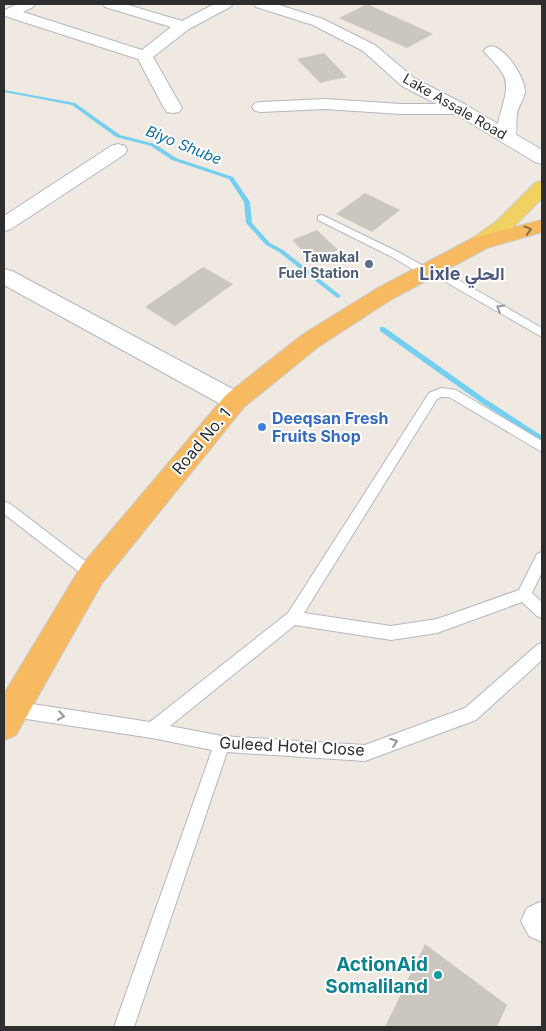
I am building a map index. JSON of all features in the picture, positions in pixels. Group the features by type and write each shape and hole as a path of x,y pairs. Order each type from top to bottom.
{"highway":[{"name":"Road No. 1","path":"8,716 92,574 235,401 310,341 384,294 480,243 542,226"}],"main road":[{"path":"480,243 506,224 542,187"}],"street":[{"path":"7,14 28,4"},
{"path":"110,4 183,26"},
{"path":"144,56 183,26 225,4"},
{"name":"Lake Assale Road","path":"261,4 318,22 369,48 408,82 460,109 542,158"},
{"path":"7,14 144,56 173,108"},
{"path":"492,51 512,74 516,92 508,114 507,137"},
{"path":"260,107 325,104 401,109 460,109"},
{"path":"4,225 118,150"},
{"path":"4,276 235,401"}],"lane":[{"path":"322,218 428,270 542,333"},
{"path":"152,730 293,618 433,396 441,392 452,393 542,447"},
{"path":"4,507 92,574"},
{"path":"293,618 391,633 437,626 524,595 542,558"},
{"path":"524,595 542,611"},
{"name":"Guleed Hotel Close","path":"8,716 152,730 222,744 365,753 470,714 542,650"},
{"path":"124,1027 222,744"}],"building":[{"path":"367,4 433,34 407,48 339,18"},
{"path":"324,53 347,77 320,83 297,59"},
{"path":"365,193 400,210 372,232 336,214"},
{"path":"317,230 338,250 312,260 292,240"},
{"path":"203,267 233,284 175,326 145,307"},
{"name":"ActionAid Somaliland","path":"425,944 507,1005 497,1027 385,1027"}],"waterway":[{"name":"Biyo Shube","path":"4,91 73,104 118,136 153,145 174,159 231,178 247,202 249,223 268,244 281,251 338,296"},
{"path":"382,329 482,400 542,439"}],"place":[{"name":"Tawakal Fuel Station","path":"369,264"},
{"name":"Deeqsan Fresh Fruits Shop","path":"262,427"},
{"name":"ActionAid Somaliland","path":"438,975"}],"district":[{"name":"Lixle الحلي","path":"462,273"}]}
